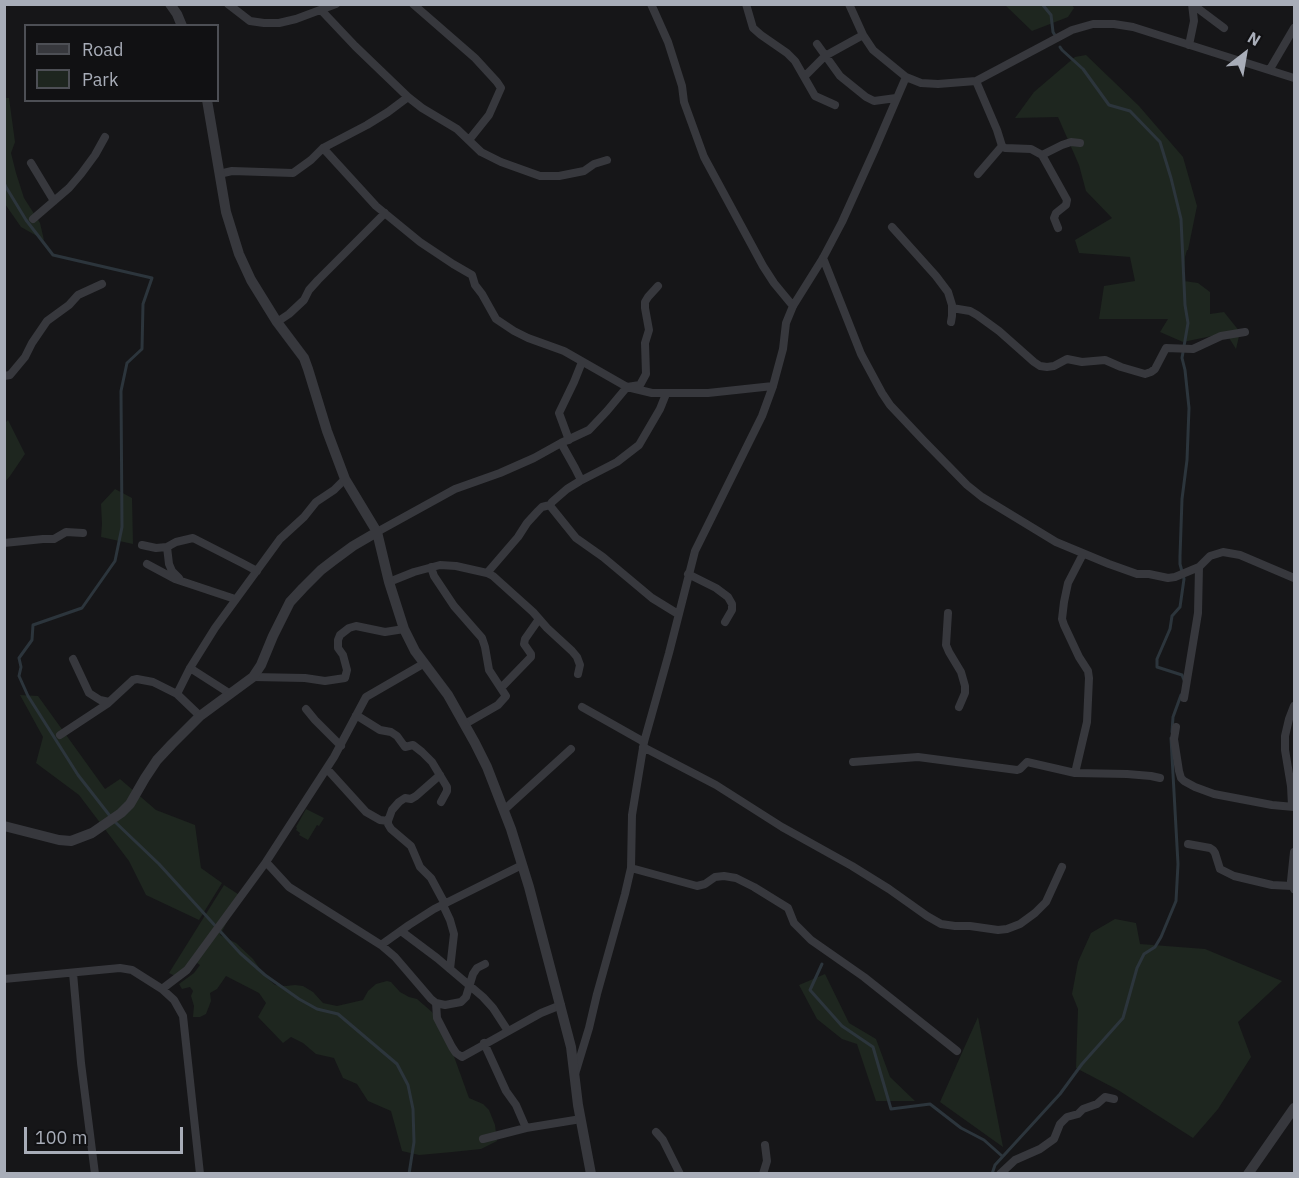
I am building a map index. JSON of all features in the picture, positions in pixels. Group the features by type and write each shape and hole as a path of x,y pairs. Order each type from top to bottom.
{"street":[{"path":"170,4 182,24"},
{"path":"228,4 250,21 264,23 288,21 336,4"},
{"path":"413,4 475,58 501,88 489,115 469,140"},
{"path":"651,4 668,42 682,86 684,102 704,157 774,284 793,306"},
{"path":"849,4 873,51 906,77 921,83 976,81 1072,30 1094,24 1133,27 1294,78"},
{"path":"1192,4 1224,28"},
{"path":"1189,45 1194,21 1192,4"},
{"path":"749,6 753,28 795,61 815,96 835,105"},
{"path":"321,10 408,97 457,129 481,152 540,176 559,176 584,171 594,164 607,160"},
{"path":"1270,69 1294,28"},
{"path":"805,76 825,56 863,35"},
{"path":"817,44 840,76 866,97 874,100 896,98"},
{"path":"575,1074 631,868 632,815 644,744 695,551 762,416 773,386 783,349 786,323 793,306 842,222 906,77"},
{"path":"976,81 1002,146"},
{"path":"219,174 232,171 293,172 312,160 323,148 367,125 408,97"},
{"path":"207,102 226,212 239,254 251,280 277,322 304,358 345,479 376,532 404,628 423,664 447,695 465,724 487,767 504,810 522,865 561,1005 571,1047 591,1173"},
{"path":"33,219 69,188 95,155 105,137"},
{"path":"1042,155 1071,142 1080,143"},
{"path":"1002,146 1031,149 1042,155 1067,200 1066,205 1056,213 1054,218 1058,228"},
{"path":"978,174 1002,146"},
{"path":"323,148 364,194 385,213 420,242 471,274 475,285 496,319 521,334 564,351 627,387 652,393 708,393 773,386"},
{"path":"31,163 54,201"},
{"path":"277,322 290,314 304,300 318,280 385,213"},
{"path":"892,227 948,292 952,308 951,322"},
{"path":"823,258 861,354 882,393 890,405 967,485 982,497 1042,534 1083,554 1137,574 1168,578 1184,575 1199,567 1210,556 1229,552 1249,558 1294,578"},
{"path":"4,376 10,375 25,357 32,342 47,321 69,305 78,295 102,284"},
{"path":"4,826 71,841 92,833 130,804 157,760 200,716 253,677 261,665 290,602 321,570 376,532 455,489 508,470 589,430 627,387 640,385 646,374 645,348 649,330 645,302 658,286"},
{"path":"952,308 970,311 977,315 1034,362 1047,367 1067,359 1082,362 1105,360 1145,374 1155,369 1166,348 1193,349 1221,336 1245,332"},
{"path":"580,481 565,442 559,413 582,362"},
{"path":"487,573 542,507 550,505 567,489 617,462 639,445 666,394"},
{"path":"177,694 215,628 280,539 304,517 316,502 345,479"},
{"path":"550,505 576,538 603,557 652,598 678,614"},
{"path":"4,543 54,539 66,532 83,533"},
{"path":"142,545 166,548 176,542 193,538 257,571"},
{"path":"166,548 172,571 184,582"},
{"path":"1075,773 1087,722 1089,678 1088,671 1078,657 1062,619 1068,583 1083,554"},
{"path":"147,564 184,582 235,599"},
{"path":"389,582 431,567 445,565 487,573 533,612 577,657 580,665 578,674"},
{"path":"431,567 434,576 453,606 482,638 489,670 506,696 498,705 465,724"},
{"path":"1185,698 1198,613 1199,567"},
{"path":"688,574 716,588 728,597 732,610 725,622"},
{"path":"948,613 946,645 961,672 965,686 965,693 959,707"},
{"path":"501,688 531,657 524,644 525,639 539,619"},
{"path":"253,677 305,678 325,681 345,678 347,670 343,655 338,648 340,635 356,626 385,632 404,628"},
{"path":"73,659 89,693 100,700 109,702"},
{"path":"162,989 187,970 266,862 341,746 366,697 423,664"},
{"path":"190,668 229,693"},
{"path":"60,735 109,702 136,679 153,682 177,694 200,716"},
{"path":"1176,728 1174,739 1179,771 1184,781 1214,794 1272,805 1293,806 1285,736 1294,706"},
{"path":"582,707 716,785 782,827 852,866 941,924 998,930 1020,924 1046,902 1062,867"},
{"path":"306,709 341,746"},
{"path":"356,715 380,730 391,732 405,747 413,745 417,747 432,762 447,787 441,802"},
{"path":"504,810 572,749"},
{"path":"853,762 918,757 1017,770 1027,762 1075,773 1127,774 1160,778"},
{"path":"327,769 366,813 388,821"},
{"path":"440,775 416,796 399,802 392,810 388,825 411,846 420,867 430,878 444,904 454,934 450,969"},
{"path":"1188,844 1213,850 1220,868 1234,876 1293,888 1291,873 1294,852"},
{"path":"266,862 288,887 381,945 436,1004 461,1002 466,997 473,974 477,968 485,964"},
{"path":"381,945 444,904 522,865"},
{"path":"631,868 698,886 705,885 715,877 724,876 736,878 754,887 765,896 788,908 794,923 811,940 864,977 957,1051"},
{"path":"401,931 483,997 508,1031"},
{"path":"4,979 120,968 132,970 162,989 174,1000 183,1016 200,1173"},
{"path":"73,973 81,1063 96,1173"},
{"path":"436,1004 436,1018 447,1040 456,1053 462,1057 484,1043 561,1005"},
{"path":"484,1043 526,1128"},
{"path":"1000,1173 1015,1160 1040,1149 1054,1139 1060,1124 1067,1117 1078,1114 1106,1097 1114,1099"},
{"path":"1248,1173 1294,1108"},
{"path":"483,1140 526,1128 581,1119"},
{"path":"656,1132 663,1140 680,1173"},
{"path":"763,1173 767,1161 765,1144"}],"green space":[{"path":"1005,5 1072,5 1074,8 1068,17 1032,31"},
{"path":"1086,55 1139,106 1183,157 1197,206 1185,257 1184,281 1198,283 1210,292 1210,314 1224,312 1240,332 1236,349 1226,333 1183,342 1160,332 1168,319 1099,319 1104,286 1135,281 1130,257 1079,253 1075,240 1112,218 1086,191 1079,165 1058,117 1015,118 1034,92 1075,57"},
{"path":"4,98 9,98 15,142 11,153 16,173 24,198 40,223 44,240 21,227 5,204"},
{"path":"8,420 25,454 5,482 5,423"},
{"path":"115,489 132,498 133,544 101,537 101,504"},
{"path":"20,695 38,696 105,789 120,779 156,810 195,825 201,868 222,883 199,920 146,895 129,861 79,795 36,763 43,737"},
{"path":"306,809 324,818 308,840 299,835 300,833 296,830"},
{"path":"224,885 241,896 220,935 236,943 275,985 303,986 313,992 323,1003 337,1006 363,1000 376,984 387,981 391,982 400,992 417,999 432,1012 452,1051 469,1098 483,1104 489,1110 495,1125 497,1141 481,1149 419,1155 402,1151 391,1111 368,1101 357,1084 343,1078 334,1058 316,1054 291,1037 283,1043 258,1017 266,1003 259,993 226,976 217,989 210,993 211,1001 206,1014 193,1017 194,1006 191,996 193,991 190,987 182,989 179,984 194,973 200,965 194,961 175,976 169,973"},
{"path":"1115,919 1136,923 1140,944 1205,949 1282,981 1238,1022 1251,1057 1218,1109 1193,1138 1118,1090 1076,1068 1078,1009 1072,994 1078,962 1091,933"},
{"path":"825,974 849,1023 876,1039 890,1077 915,1101 876,1101 857,1044 842,1039 817,1019 799,985"},
{"path":"978,1017 1003,1147 940,1102"}],"waterway":[{"path":"1042,4 1051,15 1053,32 1056,37"},
{"path":"1060,47 1083,69 1109,105 1130,111 1160,142 1181,219 1188,323 1182,358 1189,408 1180,556 1184,579 1180,607 1172,616 1170,629 1157,659 1157,667 1182,675 1184,680"},
{"path":"4,183 26,220 53,255 152,278 143,304 142,349 127,363 121,391 122,527 115,561 82,608 33,625 32,640 19,658 21,667 19,676 28,696 78,775 110,816"},
{"path":"1172,732 1173,717 1181,695"},
{"path":"992,1174 995,1165 1060,1094 1082,1064 1123,1018 1137,968 1144,954 1155,947 1161,937 1176,901 1178,864 1171,738"},
{"path":"114,821 159,864 240,953 265,975 317,1009 338,1014 397,1064 408,1085 413,1109 414,1142 409,1174"},
{"path":"822,964 810,990 842,1026 873,1047 891,1109 930,1104 961,1128 984,1140 1002,1156"}]}
